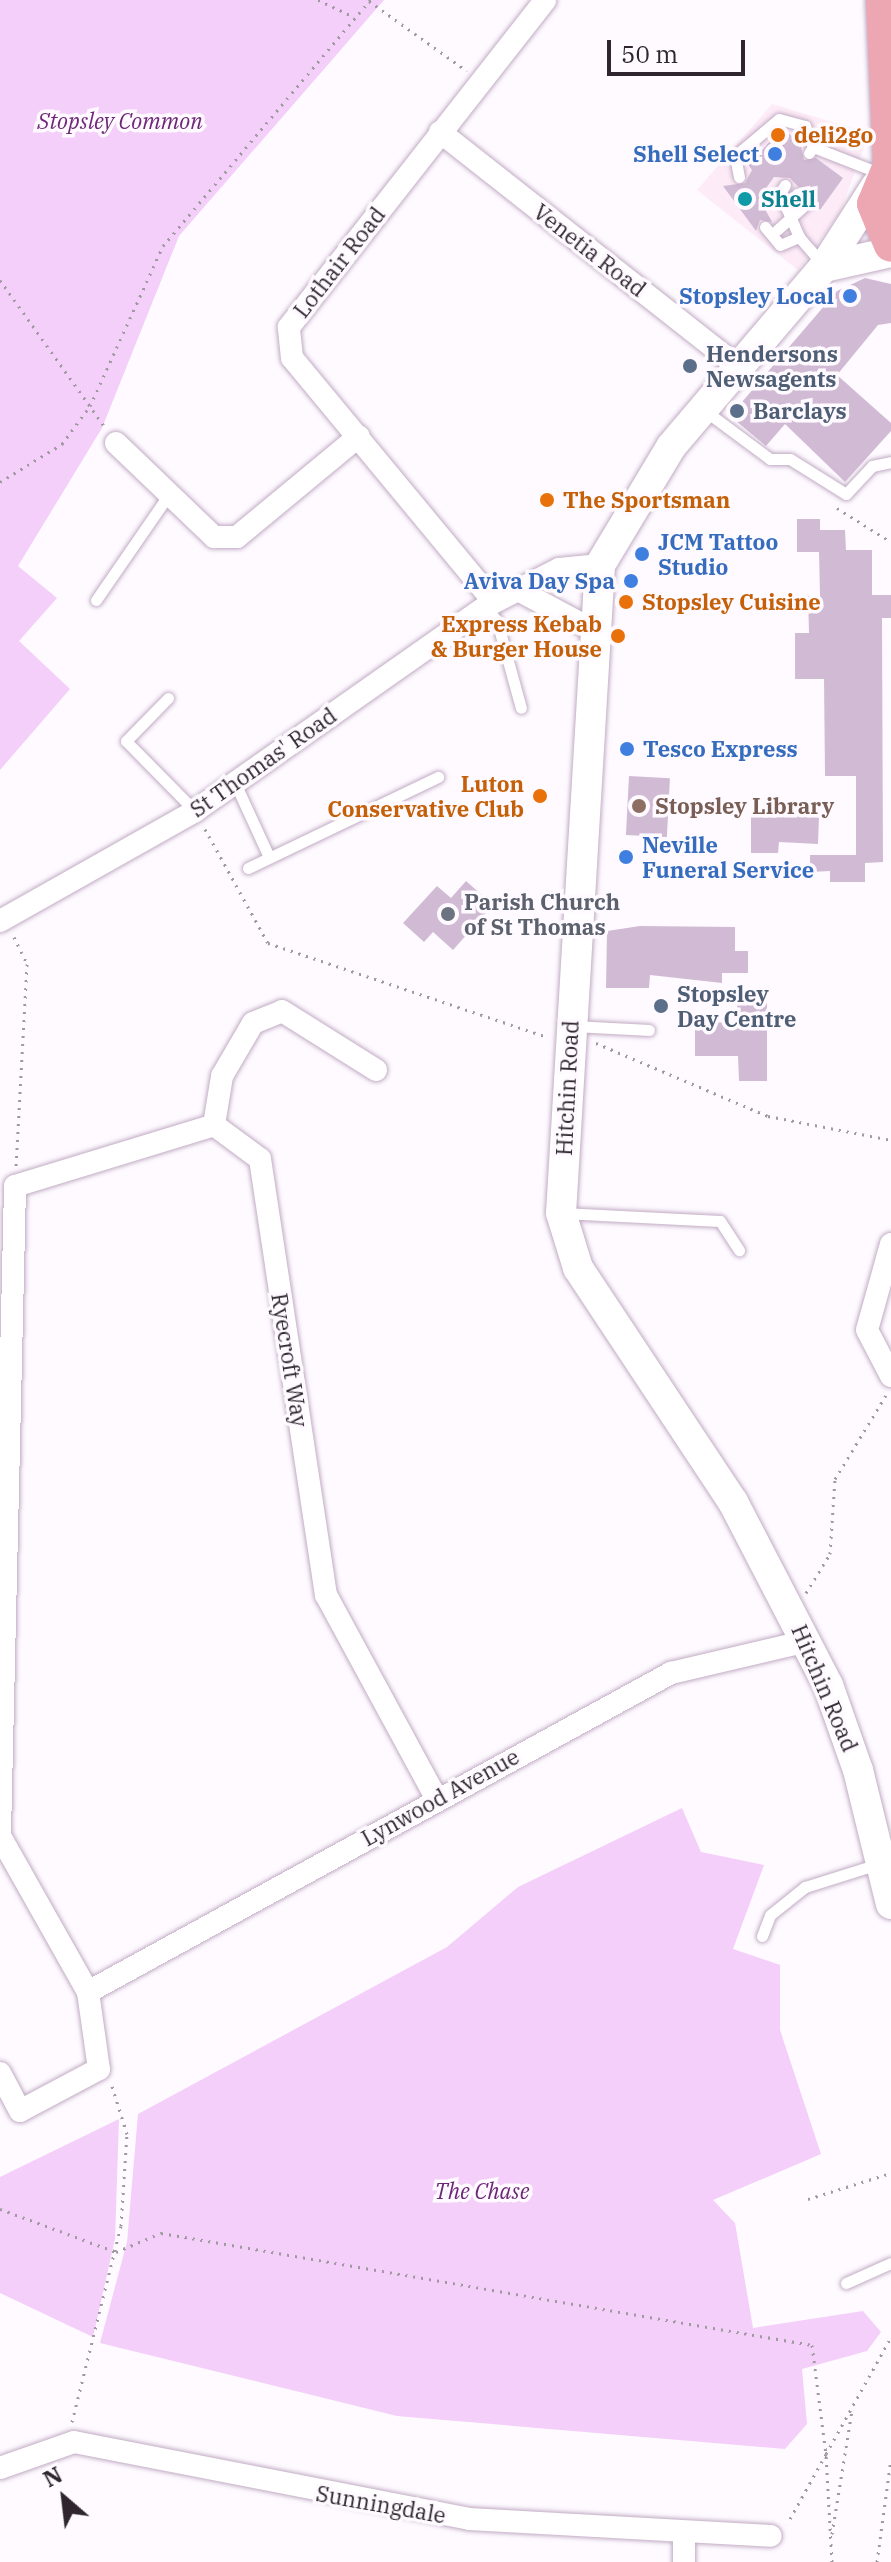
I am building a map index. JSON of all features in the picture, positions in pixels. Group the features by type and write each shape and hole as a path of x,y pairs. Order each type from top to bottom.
{"main road":[{"path":"883,0 885,172 877,222 891,245"}],"street":[{"name":"Lothair Road","path":"489,604 359,436 292,358 289,327 545,0"},
{"name":"Venetia Road","path":"440,132 740,368"},
{"name":"Hitchin Road","path":"885,172 824,267 663,459 600,565 591,629 576,1037 561,1213 578,1268 733,1502 807,1641 883,1829 883,1862 891,1904"},
{"path":"824,267 891,252"},
{"path":"116,443 167,497 214,537 237,537 359,436"},
{"name":"St Thomas' Road","path":"3,920 195,811 489,604 559,569 600,565"},
{"path":"518,590 591,629"},
{"path":"0,2073 20,2111 99,2069 88,1992 0,1834 15,1186 214,1125 222,1076 253,1023 282,1011 376,1070"},
{"name":"Ryecroft Way","path":"214,1125 260,1159 326,1595 436,1798"},
{"path":"891,1244 867,1330 891,1376"},
{"name":"Lynwood Avenue","path":"88,1992 436,1798 671,1673 807,1641"},
{"path":"0,2468 74,2442"},
{"name":"Sunningdale","path":"74,2442 469,2519 684,2535 771,2536"},
{"path":"684,2535 684,2562"}],"lane":[{"path":"739,177 735,156 779,119 805,126 811,150 823,157 840,158 885,172"},
{"path":"832,170 840,158"},
{"path":"785,185 780,193 799,237 824,267"},
{"path":"786,208 797,194"},
{"path":"799,237 780,245 771,228 792,222 808,202"},
{"path":"704,410 770,459 790,459 846,494 872,466 891,462"},
{"path":"96,600 167,497"},
{"path":"489,604 497,621 521,708"},
{"path":"168,698 126,741 195,811"},
{"path":"248,868 438,777"},
{"path":"235,783 269,857"},
{"path":"576,1037 649,1030"},
{"path":"561,1213 720,1221 739,1250"},
{"path":"762,1936 770,1915 805,1887 883,1862"},
{"path":"846,2283 891,2263"}],"path":[{"path":"318,0 354,17"},
{"path":"0,482 62,444 90,406 163,246 369,0 480,81"},
{"path":"0,280 116,443"},
{"path":"831,503 891,542"},
{"path":"195,811 268,943 576,1037 768,1116 891,1140"},
{"path":"3,920 27,964 15,1186"},
{"path":"788,1603 805,1594 830,1554 835,1479 891,1389"},
{"path":"74,2442 72,2420 116,2252 127,2134 108,2074 99,2069"},
{"path":"808,2199 891,2173"},
{"path":"0,2209 116,2252 161,2233 812,2345 826,2454 832,2562"},
{"path":"771,2536 789,2523 800,2491 826,2454 891,2337"},
{"path":"831,2540 852,2407"},
{"path":"877,2562 891,2459"}],"shaded area":[{"path":"772,104 869,133 840,213 798,270 697,190"}],"green space":[{"name":"Stopsley Common","path":"0,0 384,0 179,236 102,428 18,566 57,598 19,641 70,689 0,770"},
{"name":"The Chase","path":"682,1808 701,1852 764,1865 733,1949 780,1965 780,2030 821,2154 713,2200 735,2223 753,2328 863,2311 881,2332 867,2351 802,2369 807,2424 785,2449 397,2416 100,2343 127,2242 138,2114 447,1947 518,1887"},
{"path":"119,2119 115,2239 93,2337 0,2293 0,2177"}],"building":[{"path":"781,128 800,142 804,160 816,158 843,178 820,210 790,178 774,177 759,198 772,222 760,220 756,231 723,186 745,183 752,170 744,159 757,156"},
{"path":"865,278 891,284 891,323 878,325 837,375 891,423 891,431 845,482 785,424 766,446 730,416 837,291"},
{"path":"797,519 820,519 820,530 845,530 846,550 872,550 872,595 891,595 891,618 882,618 883,862 865,863 865,882 830,882 830,871 810,872 810,855 856,855 856,776 825,776 824,679 795,679 795,633 809,633 808,596 820,596 819,552 797,552"},
{"path":"629,776 670,778 667,837 626,835"},
{"path":"751,805 819,817 818,844 779,842 778,853 751,853"},
{"name":"Parish Church of St Thomas","path":"466,881 493,905 453,950 433,932 424,942 403,923 437,886 451,898"},
{"path":"640,926 735,927 735,951 748,951 748,973 722,973 722,983 650,975 649,988 606,988 607,931"},
{"path":"737,1002 767,1002 767,1081 739,1081 738,1056 695,1056 695,1023 738,1022"}],"place":[{"name":"deli2go","path":"778,135"},
{"name":"Shell Select","path":"775,154"},
{"name":"Shell","path":"745,199"},
{"name":"Stopsley Local","path":"850,296"},
{"name":"Hendersons Newsagents","path":"690,366"},
{"name":"Barclays","path":"737,411"},
{"name":"The Sportsman","path":"547,500"},
{"name":"JCM Tattoo Studio","path":"642,554"},
{"name":"Aviva Day Spa","path":"631,581"},
{"name":"Stopsley Cuisine","path":"626,602"},
{"name":"Express Kebab & Burger House","path":"618,636"},
{"name":"Tesco Express","path":"627,749"},
{"name":"Luton Conservative Club","path":"540,796"},
{"name":"Stopsley Library","path":"639,806"},
{"name":"Neville Funeral Service","path":"626,857"},
{"name":"Parish Church of St Thomas","path":"448,914"},
{"name":"Stopsley Day Centre","path":"661,1006"}]}
